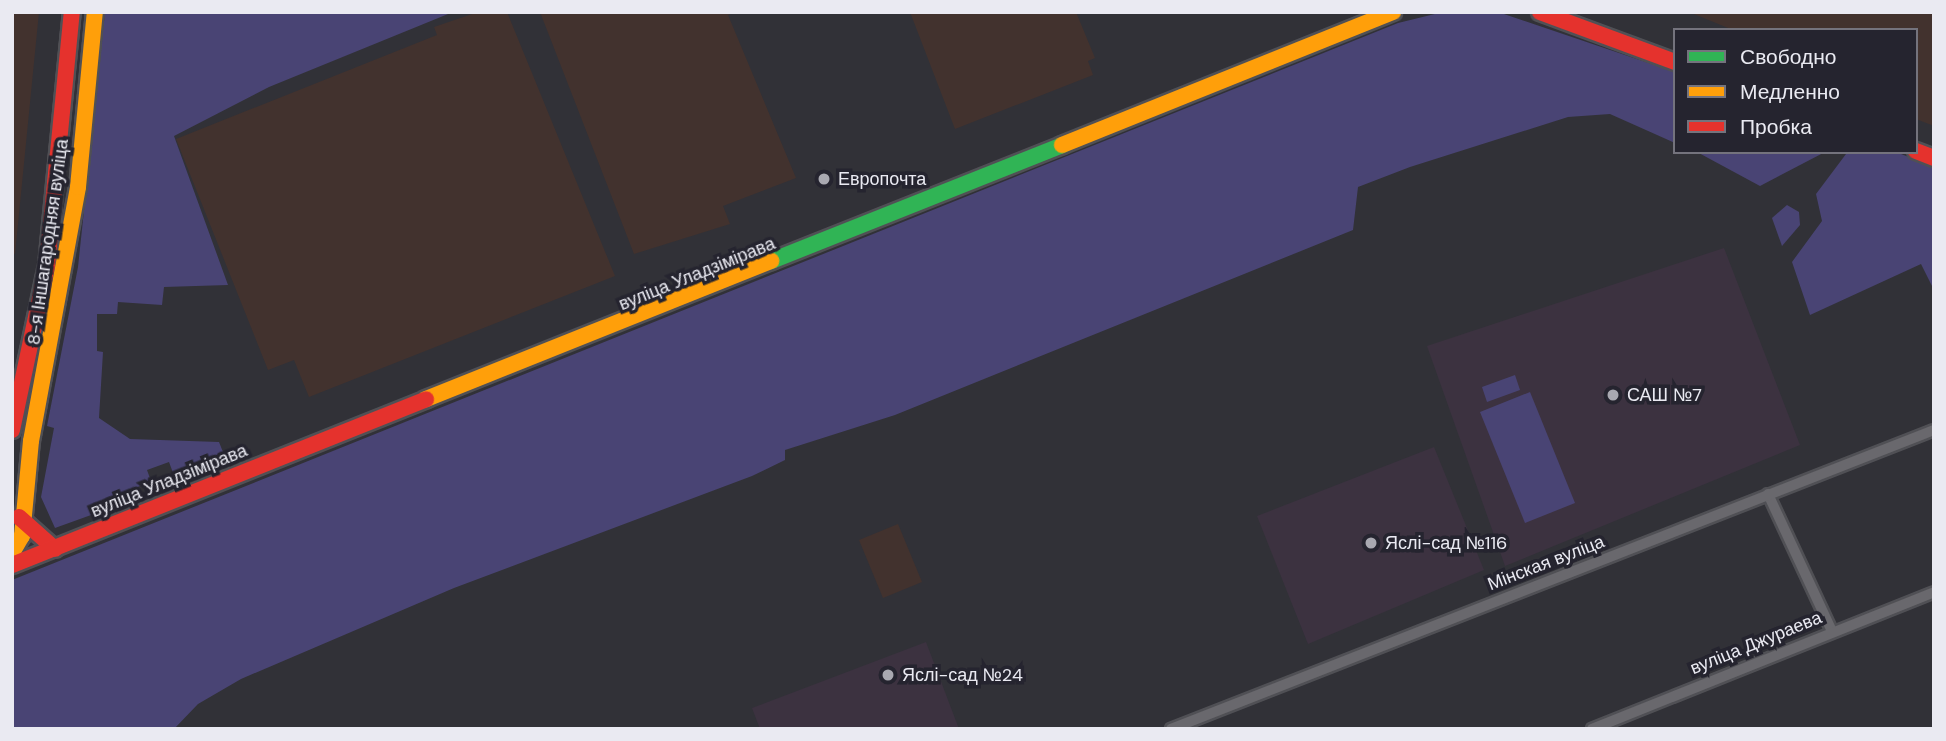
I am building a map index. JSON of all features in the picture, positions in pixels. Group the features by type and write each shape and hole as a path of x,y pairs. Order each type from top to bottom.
{"main road":[{"name":"8-я Іншагародняя вуліца","path":"12,430 27,363 58,183 72,12"},
{"name":"8-я Іншагародняя вуліца","path":"12,552 22,536 19,517 78,187 95,12"},
{"name":"вуліца Уладзімірава","path":"12,565 1393,12"},
{"path":"1541,12 1673,61"},
{"path":"19,517 55,549"}],"street":[{"name":"Мінская вуліца","path":"1171,729 1934,430"},
{"path":"1768,494 1832,631"},
{"name":"вуліца Джураева","path":"1592,729 1934,592"}],"shaded area":[{"path":"12,12 39,12 15,254 12,253"},
{"path":"105,12 453,12 269,87 174,136 228,285 164,287 162,305 118,302 117,314 97,314 97,351 103,352 99,418 130,439 219,442 225,457 219,466 176,481 169,462 147,470 151,481 127,492 130,501 55,528 41,497 54,428 47,426 78,267"},
{"path":"478,12 507,12 615,276 309,397 294,360 268,370 176,139 437,35 434,27"},
{"path":"540,12 735,12 728,15 796,178 723,206 730,224 634,254"},
{"path":"910,12 1076,12 1095,58 1088,61 1093,75 955,129"},
{"path":"1443,12 1498,12 1673,71 1673,142 1610,114 1568,117 1410,167 1358,187 1353,230 895,415 785,450 785,460 752,476 454,588 241,679 198,704 174,729 12,729 12,580 1398,23"},
{"path":"1689,12 1934,12 1934,126 1918,120 1918,28 1728,28"},
{"path":"1701,154 1821,154 1760,186"},
{"path":"1846,154 1901,154 1934,167 1934,290 1921,264 1810,315 1792,262 1822,221 1816,194"},
{"path":"1787,205 1799,212 1800,225 1782,246 1772,218"},
{"name":"САШ №7","path":"1724,248 1800,445 1505,566 1427,346"},
{"path":"1515,375 1520,390 1487,402 1482,387"},
{"path":"1530,392 1575,503 1525,523 1480,412"},
{"name":"Яслі-сад №116","path":"1434,447 1484,570 1308,644 1257,516"},
{"path":"898,524 922,582 883,598 859,540"},
{"name":"Яслі-сад №24","path":"926,642 959,729 760,729 752,708"}],"traffic: fast":[{"path":"771,261 1062,145"}],"traffic: slow":[{"path":"12,553 22,536 31,441 78,187 95,12"},
{"path":"1062,145 1393,12"},
{"path":"426,399 771,261"}],"traffic: jam":[{"path":"12,430 47,265 72,12"},
{"path":"1540,12 1673,61"},
{"path":"1918,152 1934,158"},
{"path":"12,565 426,399"},
{"path":"19,517 55,549"}],"place":[{"name":"Европочта","path":"824,179"},
{"name":"САШ №7","path":"1613,395"},
{"name":"Яслі-сад №116","path":"1371,543"},
{"name":"Яслі-сад №24","path":"888,675"}]}
